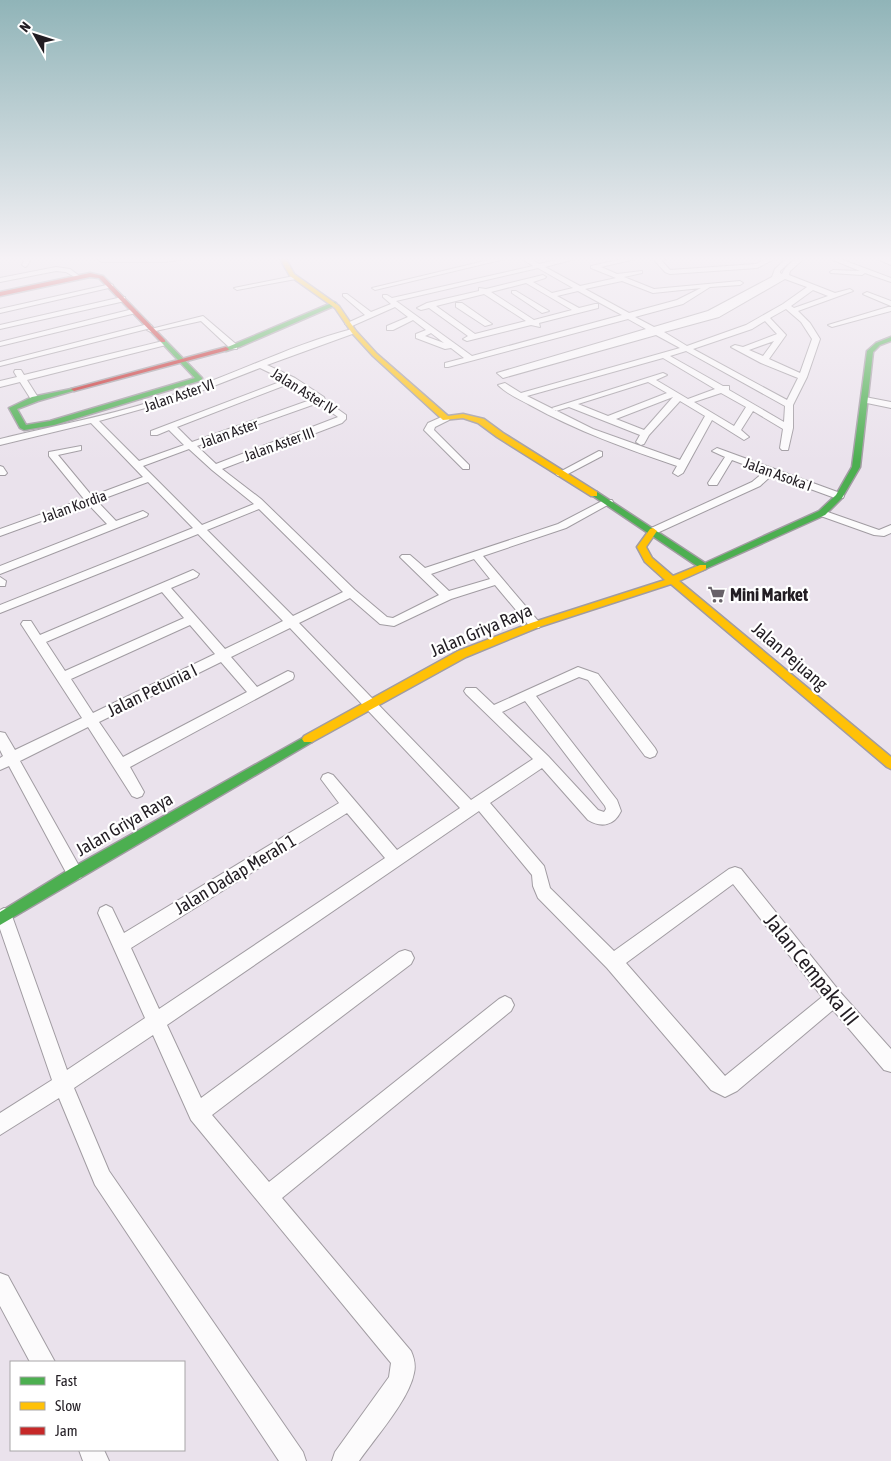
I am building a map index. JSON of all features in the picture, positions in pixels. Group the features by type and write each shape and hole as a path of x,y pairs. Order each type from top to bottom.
{"street":[{"path":"5,351 88,325"},
{"path":"147,325 180,361 200,379 51,423 24,428 13,408 35,399 180,361 234,347 285,325"},
{"path":"5,351 165,325"},
{"path":"211,325 234,347"},
{"name":"Jalan Aster VI","path":"0,442 160,403 260,365 354,325"},
{"path":"390,328 396,325"},
{"path":"424,325 469,358"},
{"path":"456,325 470,338 520,325"},
{"path":"537,325 554,336"},
{"path":"448,365 595,325"},
{"path":"644,325 789,405"},
{"path":"681,325 503,378 519,396 555,416 680,468 710,415"},
{"path":"519,396 685,349 752,325"},
{"path":"773,325 782,335"},
{"path":"785,448 789,405 803,377 816,338 806,325"},
{"path":"351,327 409,386 446,418"},
{"path":"431,330 419,336 429,341 456,348"},
{"path":"782,335 739,348 764,361 803,377"},
{"path":"764,361 782,335"},
{"name":"Jalan Griya Raya","path":"2,918 75,873 369,704 462,654 535,625 705,567 822,513 840,496 856,467 870,351 878,344 891,339"},
{"path":"0,384 23,380 163,343"},
{"path":"0,364 5,351"},
{"path":"5,351 35,399"},
{"path":"662,354 788,428"},
{"name":"Jalan Aster IV","path":"260,365 292,380 321,399 342,414 342,419"},
{"path":"556,408 662,375"},
{"path":"586,376 608,391"},
{"path":"649,379 740,434 751,406"},
{"path":"154,433 292,380"},
{"path":"608,419 680,398 748,383"},
{"path":"637,450 645,434 680,398"},
{"name":"Jalan Aster","path":"136,465 321,399"},
{"path":"865,400 891,405"},
{"path":"570,404 645,434"},
{"path":"466,467 429,430 432,425 446,418 460,415 474,416 561,474 653,531 705,567"},
{"path":"92,419 369,704 474,805 538,870 540,874 539,885 544,894 613,962 718,1083 725,1087 730,1084 834,998"},
{"name":"Jalan Aster III","path":"215,468 342,419"},
{"path":"171,426 215,468 260,505 384,621 391,623 447,596 498,580"},
{"path":"618,443 635,430"},
{"path":"78,448 52,454 90,500 114,525"},
{"name":"Jalan Asoka I","path":"717,450 771,472 840,496"},
{"path":"561,474 599,454"},
{"path":"713,483 730,456"},
{"path":"229,479 234,473 231,462"},
{"path":"653,531 756,484 771,472"},
{"name":"Jalan Kordia","path":"0,533 149,478"},
{"path":"422,573 562,526 608,502"},
{"path":"0,609 260,505"},
{"path":"822,513 878,534 884,533 891,528"},
{"path":"0,570 143,514"},
{"name":"Jalan Pejuang","path":"653,531 641,547 648,560 891,764"},
{"path":"476,555 535,625"},
{"path":"406,557 447,596"},
{"path":"39,640 193,574"},
{"path":"164,587 256,694"},
{"name":"Jalan Petunia I","path":"6,761 352,593"},
{"path":"64,677 191,620"},
{"path":"27,624 64,677 137,792"},
{"path":"493,711 578,672 593,678 650,752"},
{"path":"121,765 288,676"},
{"path":"471,691 543,760 593,815 602,819 607,818 612,814 614,808 612,804 527,694"},
{"path":"0,737 6,761 75,873"},
{"path":"0,1125 155,1023 543,760"},
{"path":"328,779 395,859"},
{"name":"Jalan Dadap Merah 1","path":"121,944 349,804"},
{"name":"Jalan Cempaka III","path":"613,962 735,874 834,998 891,1062"},
{"path":"106,914 198,1113 403,1359 403,1372 399,1384 344,1461"},
{"path":"2,918 62,1084 102,1178 294,1461"},
{"path":"198,1113 405,958"},
{"path":"268,1196 505,1005"},
{"path":"0,1284 42,1361"}],"traffic: fast":[{"path":"226,349 285,325"},
{"path":"703,567 822,513 839,496 856,467 870,351 878,344 891,339"},
{"path":"74,389 35,399 13,408 24,428 51,423 200,379 163,341"},
{"path":"594,494 705,567"},
{"path":"0,919 75,873 308,739"}],"traffic: slow":[{"path":"349,325 375,355 446,418 463,416 481,421 594,494"},
{"path":"653,531 641,547 648,560 891,764"},
{"path":"308,739 462,654 535,625 671,581 703,567"}],"traffic: jam":[{"path":"148,325 163,341"},
{"path":"74,389 226,349"}],"place":[{"name":"Mini Market","path":"716,594"}]}
